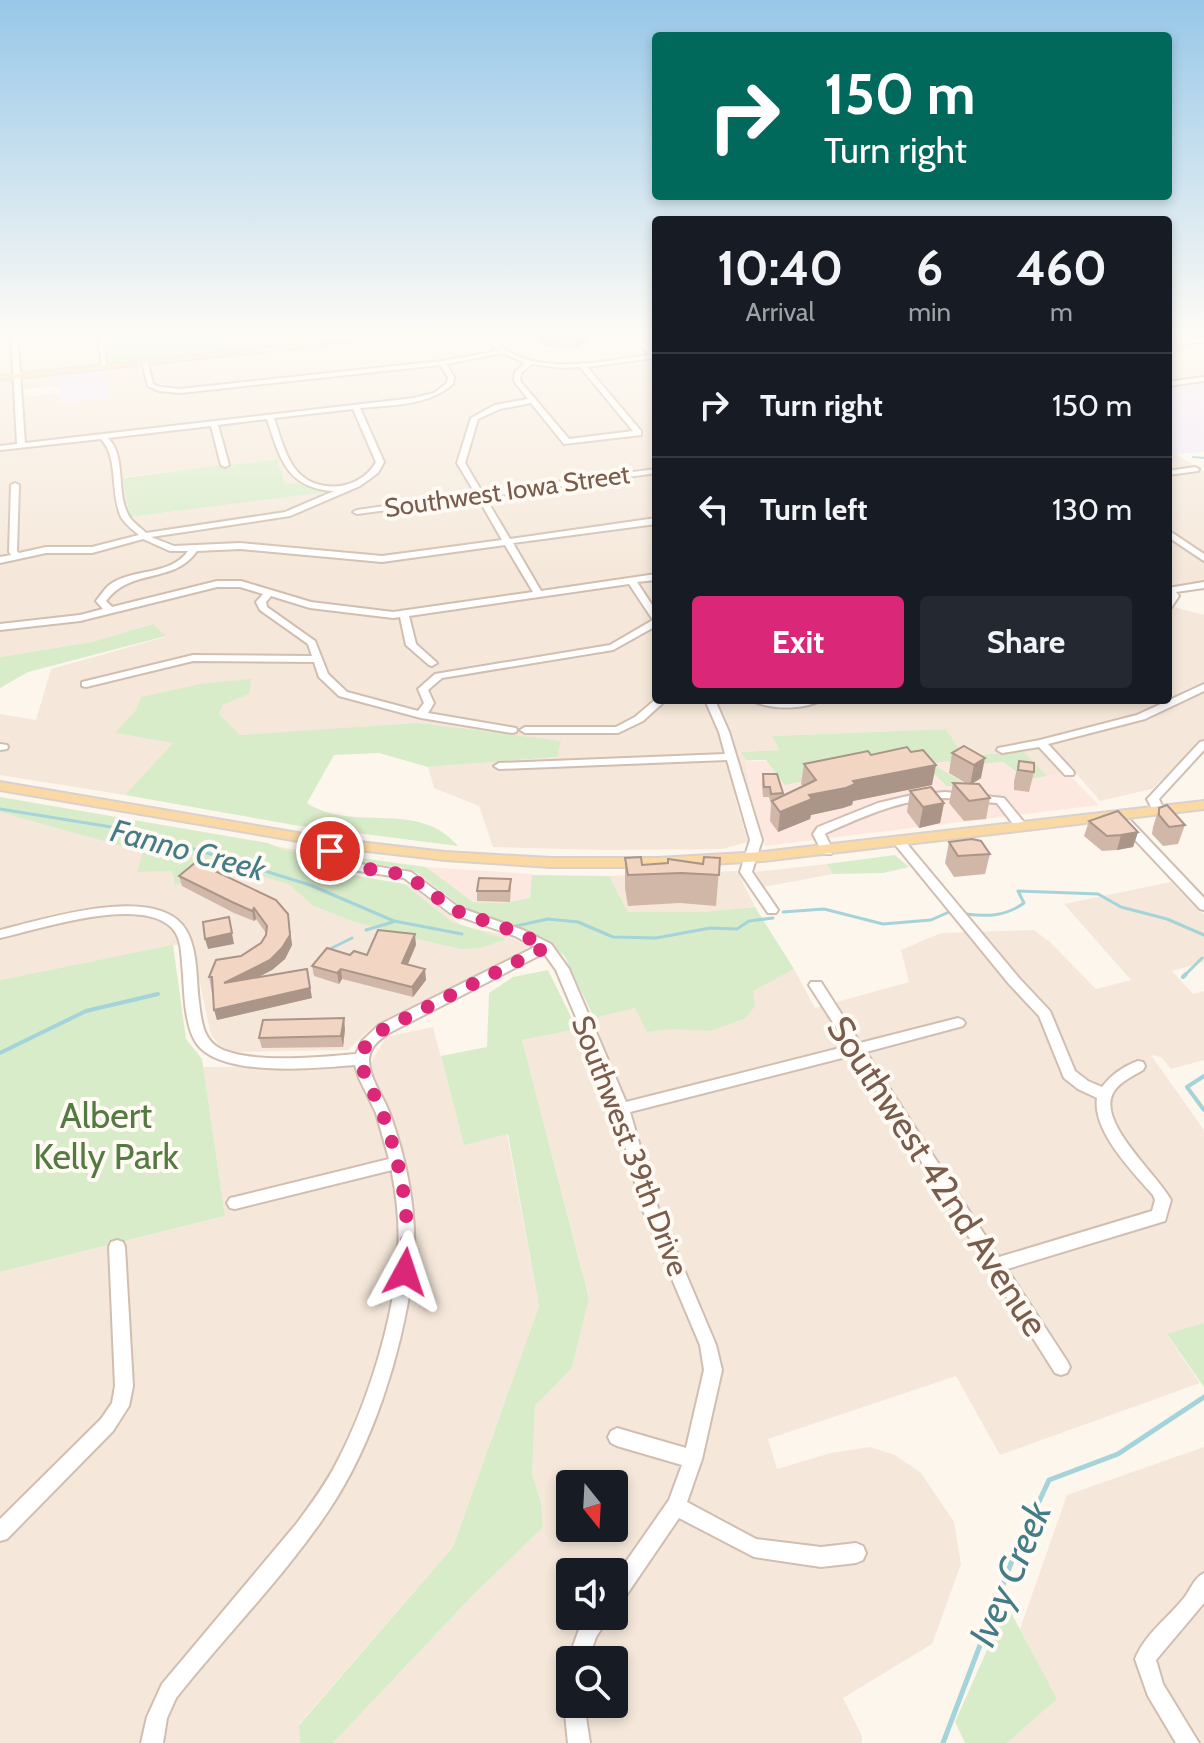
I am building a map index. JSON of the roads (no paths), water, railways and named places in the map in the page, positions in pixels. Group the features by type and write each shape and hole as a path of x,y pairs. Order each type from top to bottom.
{"main road":[{"path":"0,786 334,842 424,854 513,861 624,864 751,859 869,845 885,847 894,843 1021,826 1204,805"}],"street":[{"path":"19,412 21,445"},
{"path":"0,448 310,412"},
{"path":"0,560 46,550 92,550 143,536 287,514 348,489 367,478 380,462 358,412"},
{"path":"486,412 473,421 461,463 539,595"},
{"path":"542,412 567,442 638,433 621,412"},
{"path":"270,417 289,468 298,479 326,488 348,489"},
{"path":"214,423 225,465"},
{"path":"104,438 112,446 122,511 143,536 168,548 245,547 376,560 652,522"},
{"path":"1172,472 1195,469"},
{"name":"Southwest Iowa Street","path":"357,512 652,472"},
{"path":"15,485 13,552 17,556"},
{"path":"0,512 13,510"},
{"path":"1172,536 1204,558"},
{"path":"109,610 101,601 114,585 177,565 190,558 194,549"},
{"path":"0,627 74,619 217,584 241,584 310,605 404,615 652,578"},
{"path":"632,581 652,614"},
{"path":"1172,590 1204,585"},
{"path":"268,594 261,602 263,608 312,643 329,683 343,694 421,715 512,730"},
{"path":"404,615 411,645 432,663"},
{"path":"421,715 429,703 423,689 439,676 613,647 652,623"},
{"path":"86,684 193,658 317,659"},
{"path":"1172,702 1204,687"},
{"path":"525,730 618,730 639,719 656,704"},
{"path":"712,704 732,757 756,840 747,875 772,910"},
{"path":"1002,750 1041,743 1146,715 1169,704"},
{"path":"1041,743 1069,773"},
{"path":"1158,810 1153,799 1158,789 1204,744"},
{"path":"499,766 732,757"},
{"path":"827,851 819,834 822,830 882,805 923,796 993,797 1004,803 1021,826"},
{"path":"1119,814 1160,863 1204,906"},
{"path":"334,842 328,854 337,864 407,875 454,910 519,933 546,947"},
{"path":"894,843 1048,1018 1069,1074 1083,1085 1105,1095"},
{"path":"0,934 111,911 137,910 162,916 174,922 186,943 199,1034 210,1050 226,1058 242,1060 362,1059"},
{"path":"152,1743 157,1717 169,1691 311,1520 343,1471 360,1431 402,1290 407,1218 397,1163 382,1110 362,1059 368,1042 384,1029 546,947"},
{"name":"Southwest 39th Drive","path":"546,947 562,969 622,1109 650,1208 712,1357 710,1391 693,1459 676,1506 628,1576"},
{"name":"Southwest 42nd Avenue","path":"816,985 1061,1367"},
{"path":"622,1109 958,1023"},
{"path":"996,1265 1159,1216 1163,1209 1158,1191 1110,1127 1103,1110 1105,1095 1113,1084 1138,1066"},
{"path":"235,1203 397,1163"},
{"path":"0,1532 107,1425 120,1406 124,1386 117,1247"},
{"path":"617,1437 693,1459"},
{"path":"676,1506 754,1548 821,1557 856,1553"},
{"path":"1188,1743 1155,1689 1145,1659 1151,1648 1197,1600 1204,1583"},
{"path":"576,1718 579,1743"}],"waterway":[{"path":"1193,457 1204,458"},
{"name":"Fanno Creek","path":"0,809 136,831 310,885 394,921 462,934"},
{"name":"Fanno Creek","path":"966,914 989,915 1010,911 1024,903 1018,891 1098,894 1121,907 1167,919 1204,935"},
{"name":"Fanno Creek","path":"783,912 824,909 883,924 931,920 949,912"},
{"name":"Fanno Creek","path":"516,926 548,919 578,922 613,937 656,938 710,928 737,929 749,921 773,918"},
{"path":"366,930 393,922"},
{"path":"330,949 352,938"},
{"name":"Ivey Creek","path":"1183,977 1202,958"},
{"path":"0,1053 86,1011 158,994"},
{"name":"Ivey Creek","path":"1204,1076 1187,1087 1204,1110"},
{"name":"Ivey Creek","path":"943,1743 1013,1558 1049,1480 1118,1454 1204,1397"}],"park label":[{"name":"Albert Kelly Park","path":"106,1136"}]}
